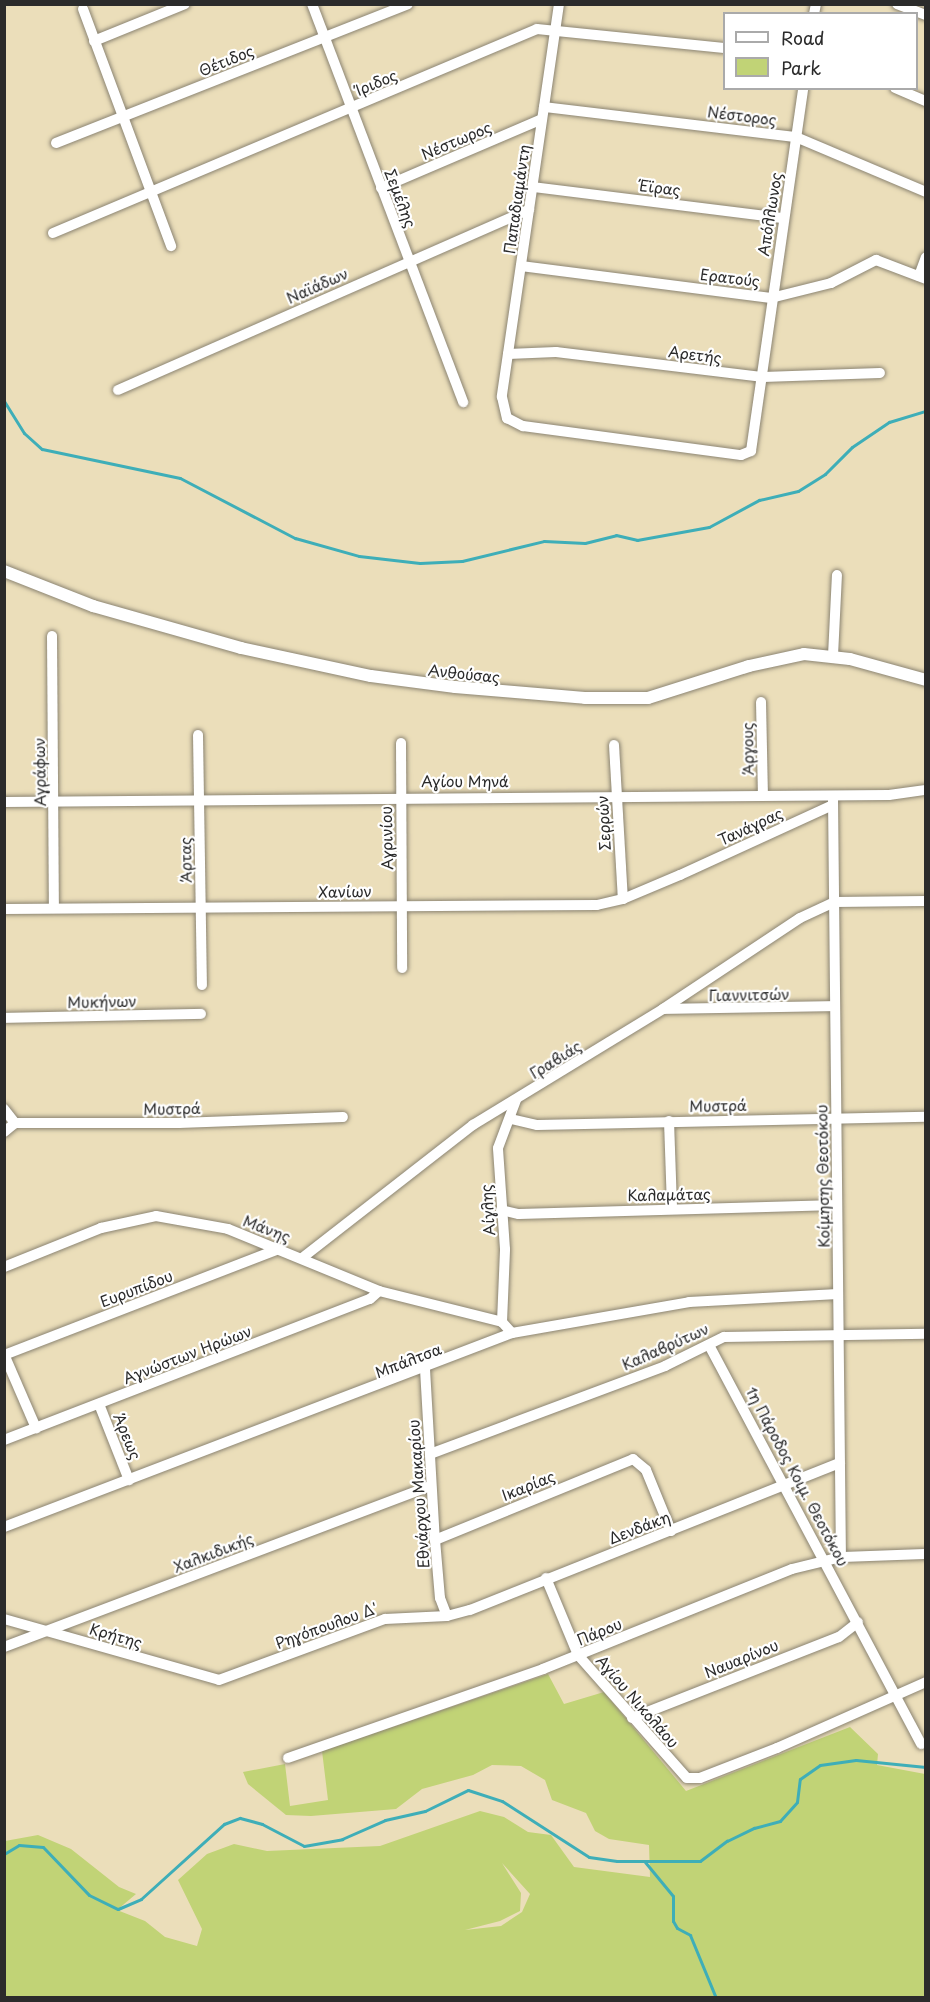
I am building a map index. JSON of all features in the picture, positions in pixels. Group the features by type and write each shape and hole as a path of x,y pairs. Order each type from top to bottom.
{"street":[{"path":"94,41 185,4"},
{"name":"Σεμέλης","path":"312,4 463,402"},
{"name":"Θέτιδος","path":"56,143 408,4"},
{"name":"Παπαδιαμάντη","path":"559,4 502,397 507,418 523,426 741,455 751,451"},
{"path":"897,4 926,15"},
{"path":"82,9 171,246"},
{"name":"Ίριδος","path":"53,233 537,29 556,28 723,48"},
{"name":"Απόλλωνος","path":"751,451 763,377 771,297 803,90"},
{"path":"900,90 926,101"},
{"name":"Νέστορος","path":"544,107 796,137 926,192"},
{"name":"Νέστωρος","path":"381,188 542,119"},
{"name":"Έϊρας","path":"533,187 783,218"},
{"name":"Ναϊάδων","path":"118,390 408,261 529,210"},
{"path":"922,278 926,257"},
{"name":"Ερατούς","path":"521,266 771,297 831,283 876,260 922,278"},
{"name":"Αρετής","path":"508,354 556,352 763,377 880,373"},
{"name":"Ανθούσας","path":"4,570 93,606 241,648 371,676 455,687 594,699 648,698 780,658 804,654 833,656 926,680"},
{"path":"833,656 837,575"},
{"name":"Αγράφων","path":"52,636 54,908"},
{"name":"Άργους","path":"762,702 763,796"},
{"name":"Άρτας","path":"198,735 202,985"},
{"name":"Αγρινίου","path":"401,743 402,968"},
{"name":"Σερρών","path":"614,745 623,899"},
{"name":"Αγίου Μηνά","path":"4,802 400,796 763,796 833,800 926,790"},
{"name":"Τανάγρας","path":"680,875 833,800"},
{"name":"Κοίμησης Θεοτόκου","path":"833,800 841,1557"},
{"name":"Χανίων","path":"4,909 597,905 623,899 680,875"},
{"path":"834,902 926,901"},
{"name":"Γραβιάς","path":"302,1258 473,1125 663,1009 800,918 834,902"},
{"name":"Γιαννιτσών","path":"663,1009 835,1006"},
{"name":"Μυκήνων","path":"4,1018 201,1014"},
{"name":"Αίγλης","path":"502,1322 498,1148 511,1119 516,1100"},
{"path":"4,1109 15,1123 4,1132"},
{"name":"Μυστρά","path":"15,1123 179,1123 343,1117"},
{"name":"Μυστρά","path":"511,1119 537,1125 926,1117"},
{"path":"669,1121 672,1209"},
{"name":"Καλαμάτας","path":"501,1210 519,1214 837,1205"},
{"name":"Μάνης","path":"4,1267 101,1228 156,1215 228,1229 379,1291 502,1322"},
{"name":"Ευρυπίδου","path":"5,1355 279,1249"},
{"name":"Αγνώστων Ηρώων","path":"4,1440 370,1299 379,1291"},
{"name":"Μπάλτσα","path":"4,1527 425,1369 512,1333 689,1302 838,1294"},
{"path":"502,1322 512,1333"},
{"name":"Καλαβρύτων","path":"430,1454 665,1366 738,1334 926,1334"},
{"name":"1η Πάροδος Κοιμ. Θεοτόκου","path":"709,1345 899,1697 921,1744"},
{"path":"5,1355 36,1428"},
{"name":"Εθνάρχου Μακαρίου","path":"425,1369 440,1598 447,1616"},
{"name":"Άρεως","path":"99,1404 129,1480"},
{"name":"Ικαρίας","path":"435,1540 633,1459 646,1470 671,1531"},
{"name":"Δενδάκη","path":"447,1616 671,1531 840,1463"},
{"name":"Χαλκιδικής","path":"4,1647 431,1486"},
{"name":"Πάρου","path":"288,1758 578,1655 777,1574 841,1557 926,1554"},
{"name":"Αγίου Νικολάου","path":"546,1578 578,1655 684,1775 696,1779 899,1697"},
{"name":"Ρηγόπουλου Δ'","path":"219,1680 385,1619 447,1616"},
{"name":"Κρήτης","path":"4,1619 219,1680"},
{"name":"Ναυαρίνου","path":"632,1718 845,1635 858,1622"},
{"path":"899,1697 926,1682"}],"green space":[{"path":"548,1674 564,1704 604,1692 686,1791 850,1727 878,1754 877,1765 925,1774 925,1997 5,1998 5,1841 38,1835 71,1849 119,1887 136,1894 117,1910 145,1921 165,1937 197,1946 202,1929 178,1880 207,1854 234,1844 267,1851 380,1846 480,1811 504,1817 528,1832 551,1835 574,1867 650,1877 649,1845 609,1839 595,1831 586,1813 552,1800 545,1780 521,1766 492,1765 473,1775 422,1789 396,1809 311,1816 286,1815 248,1784 243,1772 285,1764 290,1806 328,1800 322,1751","holes":["502,1863 530,1894 522,1912 501,1926 465,1930 500,1921 520,1911 521,1893"]}],"waterway":[{"path":"4,401 24,433 42,449 180,478 295,538 359,556 420,563 462,561 544,541 585,543 616,535 637,540 709,527 759,500 798,491 825,474 852,447 889,422 926,411"},
{"path":"4,1854 19,1845 43,1847 89,1895 118,1909 141,1899 224,1824 240,1818 262,1824 304,1846 342,1839 385,1820 425,1811 468,1790 502,1801 589,1857 617,1861 700,1861 727,1841 754,1828 780,1821 797,1802 800,1779 820,1765 856,1760 926,1767"},
{"path":"645,1862 673,1896 673,1921 677,1928 690,1935 716,1998"}]}
